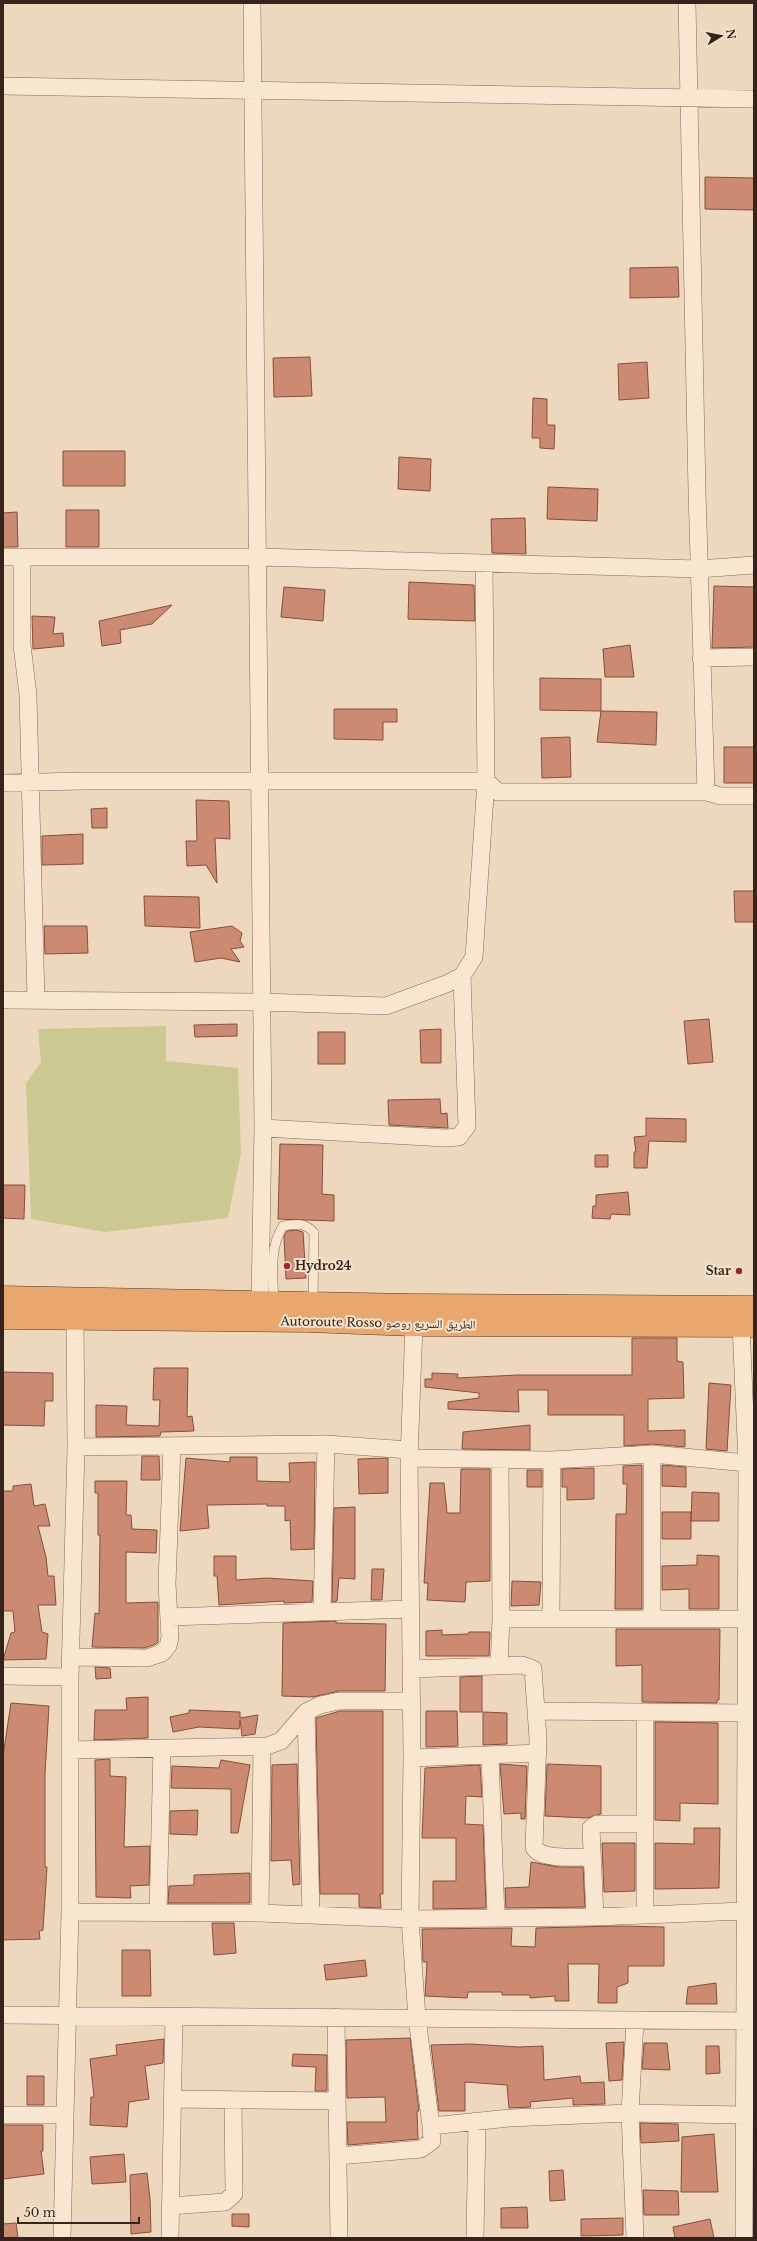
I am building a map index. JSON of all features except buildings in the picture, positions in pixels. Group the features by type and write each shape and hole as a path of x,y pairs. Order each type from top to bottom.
{"highway":[{"name":"Autoroute Rosso الطريق السريع روصو","path":"3,1297 267,1302 754,1307"},
{"name":"Autoroute Rosso الطريق السريع روصو","path":"3,1318 75,1318 414,1325 748,1326"}],"street":[{"path":"252,3 254,90 261,1002 267,1302"},
{"path":"687,3 701,658 706,792"},
{"path":"3,86 754,99"},
{"path":"3,557 257,557 699,569 754,565"},
{"path":"22,557 22,646 28,695 36,999"},
{"path":"3,1000 36,999 261,1002 386,1006 446,984 462,976 474,957 486,781 484,564"},
{"path":"701,658 754,657"},
{"path":"3,784 30,782 486,781 498,792 706,792 721,796 754,796"},
{"path":"263,1128 445,1138 459,1137 466,1126 462,976"},
{"path":"62,2238 70,1912 70,1676 76,1447 75,1318"},
{"path":"338,2156 421,2149 432,2141 432,2126 417,2018 410,1919 412,1702 409,1454 414,1325"},
{"path":"744,2238 750,2021 744,1911 746,1713 750,1694 746,1619 748,1326"},
{"path":"76,1447 326,1444 409,1454 500,1460 552,1460 652,1454 747,1463"},
{"path":"322,1612 326,1444"},
{"path":"71,1657 147,1658 162,1653 168,1646 170,1637 168,1584 172,1446"},
{"path":"652,1454 652,1619"},
{"path":"499,1665 501,1618 500,1460"},
{"path":"551,1618 552,1460"},
{"path":"169,1617 411,1609"},
{"path":"501,1618 746,1619"},
{"path":"411,1669 499,1665 522,1665 533,1669 537,1711 538,1754 535,1850 541,1854 557,1857 591,1857"},
{"path":"3,1676 70,1676"},
{"path":"70,1750 262,1746 281,1741 306,1712 320,1705 339,1702 412,1702"},
{"path":"537,1711 746,1713"},
{"path":"306,1712 310,1915"},
{"path":"645,1712 645,1914"},
{"path":"260,1913 262,1746"},
{"path":"158,1913 162,1748"},
{"path":"412,1758 538,1754"},
{"path":"490,1755 496,1917"},
{"path":"595,1917 590,1828 593,1824 644,1824"},
{"path":"70,1912 260,1913 410,1919 595,1917 744,1911"},
{"path":"3,2015 750,2021"},
{"path":"170,2238 174,2016"},
{"path":"336,2017 339,2238"},
{"path":"635,2020 630,2113 635,2238"},
{"path":"172,2099 337,2101"},
{"path":"170,2206 225,2202 234,2194 233,2100"},
{"path":"432,2126 510,2118 630,2113 748,2118"},
{"path":"3,2115 65,2115"},
{"path":"475,2238 477,2122"}],"lane":[{"path":"267,1302 274,1246 278,1234 283,1226 304,1225 314,1233 313,1302"}],"shaded area":[{"path":"166,1026 166,1061 238,1068 241,1154 228,1218 105,1232 31,1219 26,1083 41,1062 38,1029"}],"place":[{"name":"Hydro24","path":"287,1266"},
{"name":"Star","path":"739,1271"}]}
